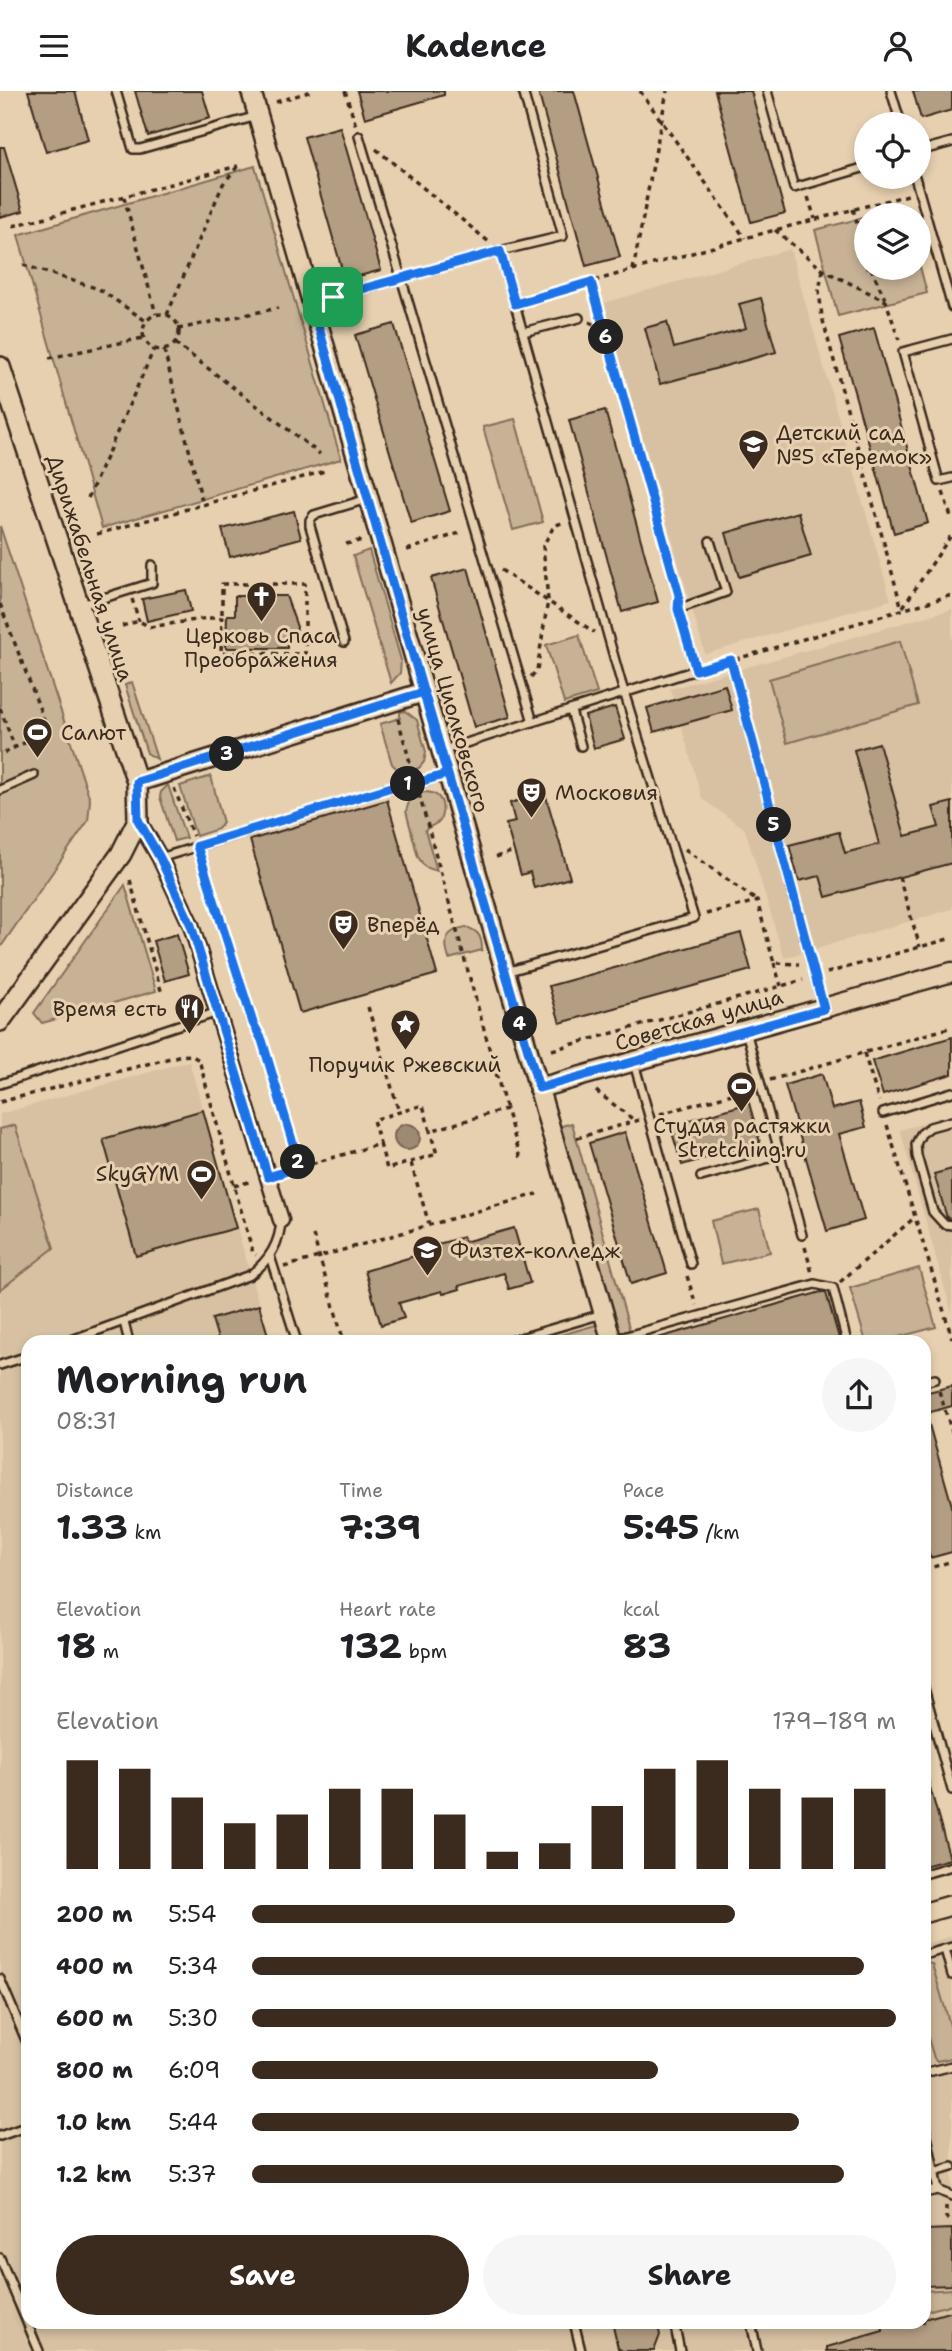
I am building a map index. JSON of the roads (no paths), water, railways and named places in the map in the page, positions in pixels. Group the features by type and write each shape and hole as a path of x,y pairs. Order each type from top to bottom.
{"main road":[{"name":"Дирижабельная улица","path":"0,367 137,782 138,820"},
{"path":"0,1021 121,854 138,820"}],"street":[{"name":"улица Циолковского","path":"251,91 609,1335"},
{"path":"137,782 424,692"},
{"path":"138,820 160,858 191,925 281,1220"},
{"name":"Советская улица","path":"539,1088 952,972"},
{"path":"931,1911 952,1905"}],"lane":[{"path":"116,91 133,149 258,115"},
{"path":"312,304 563,236 523,91"},
{"path":"766,91 794,188 854,170"},
{"path":"891,91 897,112"},
{"path":"359,136 533,722"},
{"path":"931,148 952,142"},
{"path":"918,189 952,307"},
{"path":"500,251 624,694 694,918 505,972"},
{"path":"523,332 579,318"},
{"path":"952,339 903,352 939,481 952,478"},
{"path":"344,642 310,520 314,515 368,499"},
{"path":"441,751 696,670 678,609 726,592 710,541"},
{"path":"77,606 152,583 152,565"},
{"path":"744,710 824,1009"},
{"path":"572,711 581,746"},
{"path":"160,858 395,786 447,774"},
{"path":"0,790 34,775"},
{"path":"0,1084 218,1012"},
{"path":"747,1031 802,1235"},
{"path":"634,1062 691,1264"},
{"path":"883,1112 952,1092"},
{"path":"952,1121 930,1127 921,1134 916,1144 916,1156 933,1212 944,1224 952,1225"},
{"path":"701,1177 780,1155"},
{"path":"86,1335 250,1275 270,1256 278,1241 281,1220"},
{"path":"270,1256 295,1335"},
{"path":"632,1335 815,1284 834,1287 845,1335"},
{"path":"531,1335 603,1314"},
{"path":"124,1322 128,1335"},
{"path":"0,1366 21,1358"},
{"path":"931,1380 935,1379"},
{"path":"931,1712 952,1790"},
{"path":"931,1872 952,1866"},
{"path":"931,1953 949,1948 952,1975"},
{"path":"0,1979 21,2028"},
{"path":"931,2071 952,2066"},
{"path":"0,2136 21,2128"},
{"path":"931,2154 938,2190"},
{"path":"935,2172 952,2167"},
{"path":"931,2192 938,2190 952,2196"},
{"path":"0,2258 21,2308"},
{"path":"30,2329 39,2351"},
{"path":"576,2329 582,2351"},
{"path":"675,2329 680,2351"},
{"path":"752,2329 757,2351"}],"place":[{"name":"Детский сад №5 «Теремок»","path":"753,472"},
{"name":"Церковь Спаса Преображения","path":"261,623"},
{"name":"Салют","path":"38,760"},
{"name":"Московия","path":"532,820"},
{"name":"Вперёд","path":"344,952"},
{"name":"Время есть","path":"190,1036"},
{"name":"Поручик Ржевский","path":"405,1052"},
{"name":"Студия растяжки Stretching.ru","path":"742,1113"},
{"name":"SkyGYM","path":"202,1201"},
{"name":"Физтех-колледж","path":"427,1278"}]}
